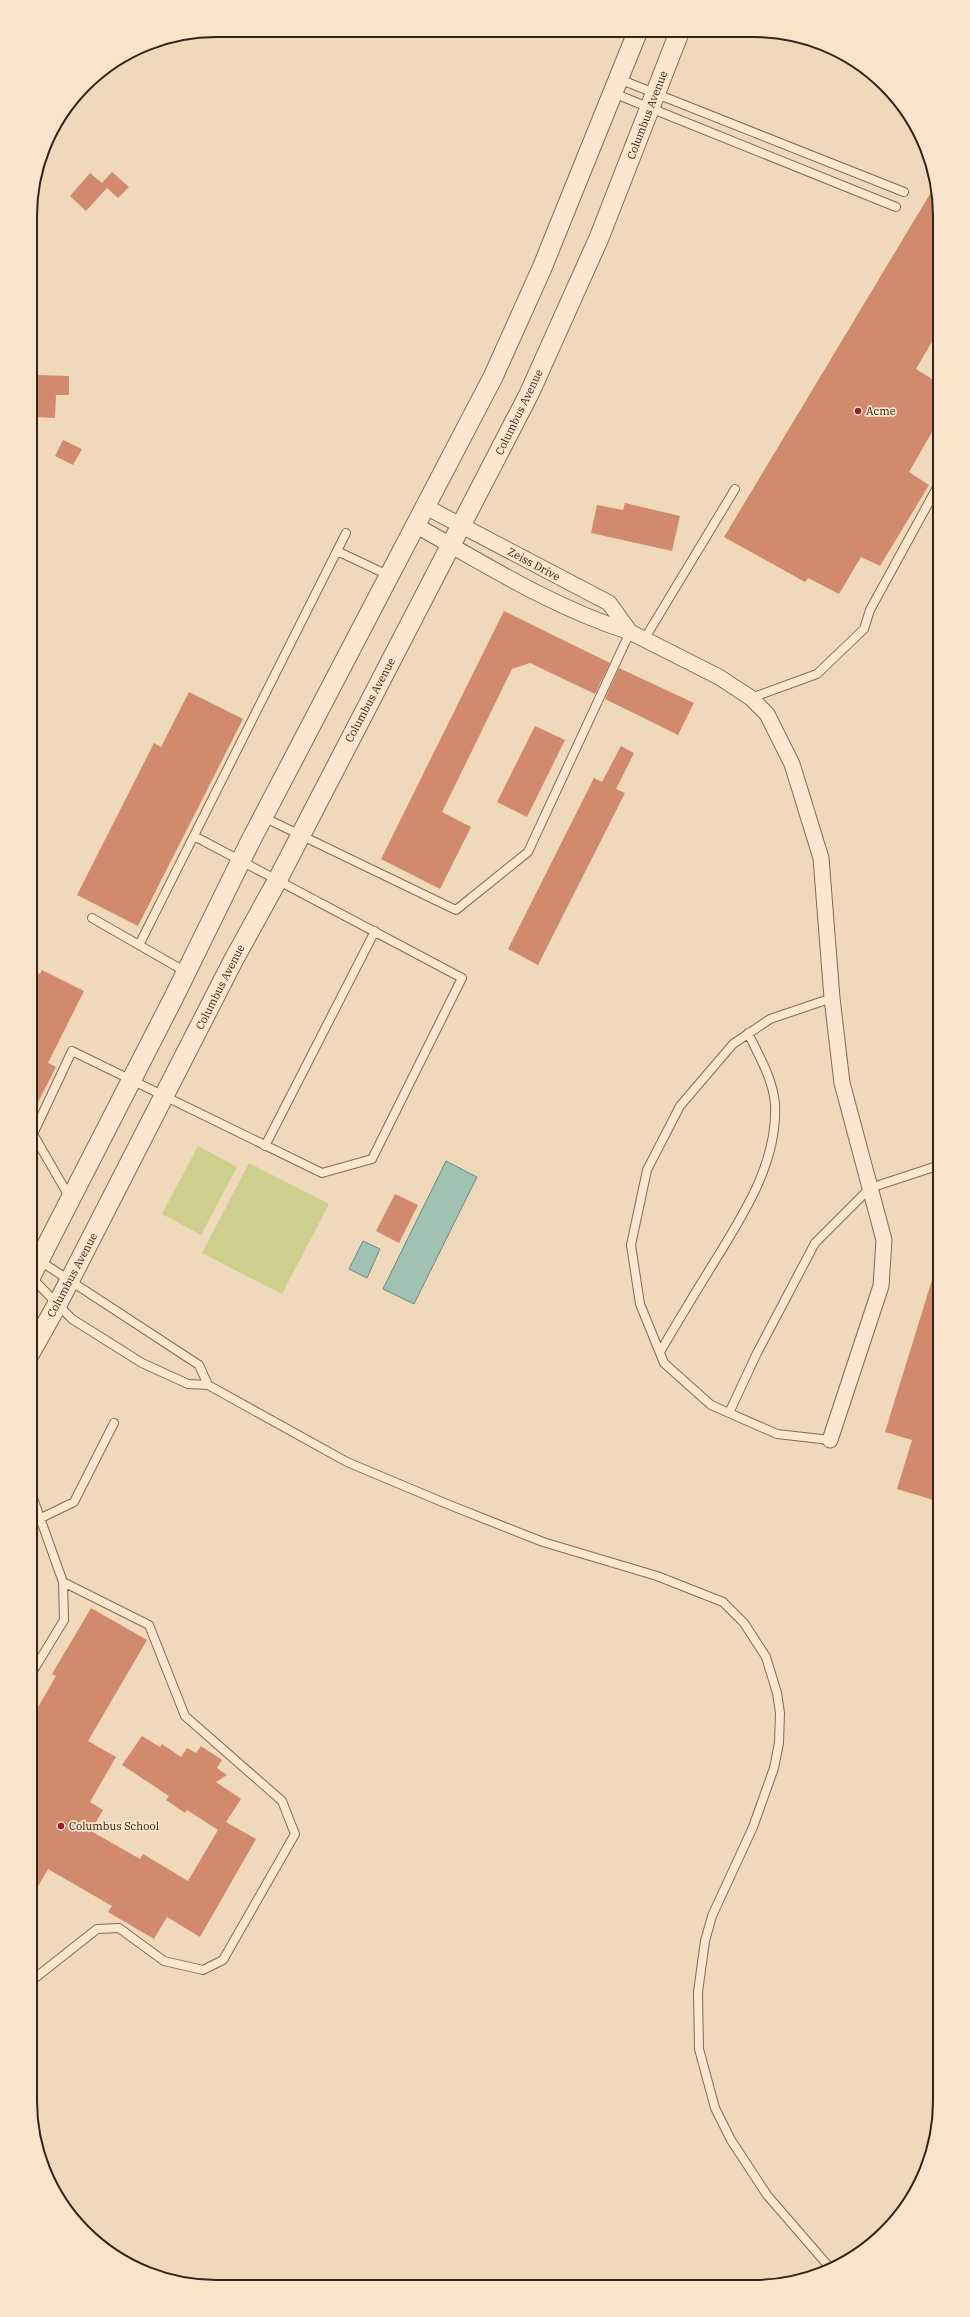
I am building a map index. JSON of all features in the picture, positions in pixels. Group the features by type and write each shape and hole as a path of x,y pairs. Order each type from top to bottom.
{"street":[{"path":"37,1266 132,1081 263,817 417,526 497,370 542,268 635,37"},
{"name":"Columbus Avenue","path":"37,1341 70,1281 300,835 452,546 536,380 599,238 677,37"},
{"name":"Zeiss Drive","path":"426,508 609,603 630,632"},
{"path":"417,526 523,586 591,620 645,638 719,677 751,698 767,714 792,764 821,858 832,998 842,1083 884,1240 881,1286 830,1440"}],"lane":[{"path":"616,86 904,192"},
{"path":"616,86 653,100 896,206"},
{"path":"645,638 735,489"},
{"path":"751,698 817,674 864,629 870,610 933,495"},
{"path":"139,945 346,533"},
{"path":"337,551 390,576"},
{"path":"263,817 456,910 528,852 630,632"},
{"path":"37,1125 72,1051 322,1173 372,1160 462,978 194,836"},
{"path":"92,918 186,972"},
{"path":"265,1146 375,931"},
{"path":"830,1440 777,1434 711,1405 664,1363 640,1304 631,1245 647,1170 680,1106 733,1044 770,1019 832,998"},
{"path":"660,1352 736,1226 760,1180 773,1142 775,1104 768,1073 748,1034"},
{"path":"37,1141 71,1200"},
{"path":"729,1413 757,1353 815,1243 870,1188 933,1167"},
{"path":"40,1261 199,1365 208,1385"},
{"path":"37,1285 72,1319 142,1363 188,1384 208,1385 347,1462 543,1542 657,1576 708,1596 722,1602 744,1623 766,1657 777,1693 780,1713 779,1743 774,1768 753,1827 712,1916 705,1941 698,1992 699,2049 715,2108 731,2140 767,2195 827,2264"},
{"path":"41,1518 74,1502 114,1423"},
{"path":"37,1508 63,1582 64,1620 37,1664"},
{"path":"37,1976 97,1929 119,1928 164,1961 203,1970 223,1960 295,1834 282,1801 231,1754 184,1716 149,1625 63,1582"}],"green space":[{"path":"198,1146 237,1167 201,1235 162,1214"},
{"path":"249,1163 329,1204 282,1294 202,1253"}],"shaded area":[{"path":"446,1161 477,1177 414,1304 383,1289"},
{"path":"363,1241 380,1249 367,1278 349,1269"}],"building":[{"path":"112,172 129,187 118,198 107,188 86,211 70,196 90,173 102,183"},
{"path":"931,192 933,204 933,340 916,369 933,380 933,430 909,472 929,485 880,566 861,557 839,594 808,578 805,582 724,537"},
{"path":"37,375 69,376 69,395 56,395 55,418 37,417"},
{"path":"63,440 82,449 73,465 55,456"},
{"path":"625,503 680,516 672,551 591,533 597,505 623,510"},
{"path":"504,611 610,663 595,694 530,663 512,669 442,812 471,827 440,889 381,859"},
{"path":"619,668 694,703 678,735 605,699"},
{"path":"189,692 243,719 138,926 77,895 154,743 161,747"},
{"path":"535,726 565,740 527,817 497,802"},
{"path":"621,746 634,753 616,789 625,793 538,965 508,949 594,778 602,782"},
{"path":"42,970 84,991 48,1063 56,1067 37,1104 37,973 40,974"},
{"path":"395,1194 418,1205 399,1243 376,1231"},
{"path":"933,1277 933,1500 897,1489 912,1440 885,1432"},
{"path":"91,1608 147,1640 88,1741 116,1757 90,1802 103,1810 91,1831 140,1859 143,1854 188,1881 218,1830 187,1810 185,1813 166,1800 169,1796 122,1765 142,1736 160,1747 162,1744 181,1757 187,1748 196,1753 201,1746 222,1760 217,1768 227,1775 216,1782 241,1799 226,1822 256,1839 200,1937 167,1917 154,1939 108,1912 112,1906 48,1869 37,1888 37,1709 56,1676 52,1674"}],"place":[{"name":"Acme","path":"858,411"},
{"name":"Columbus School","path":"61,1826"}]}
